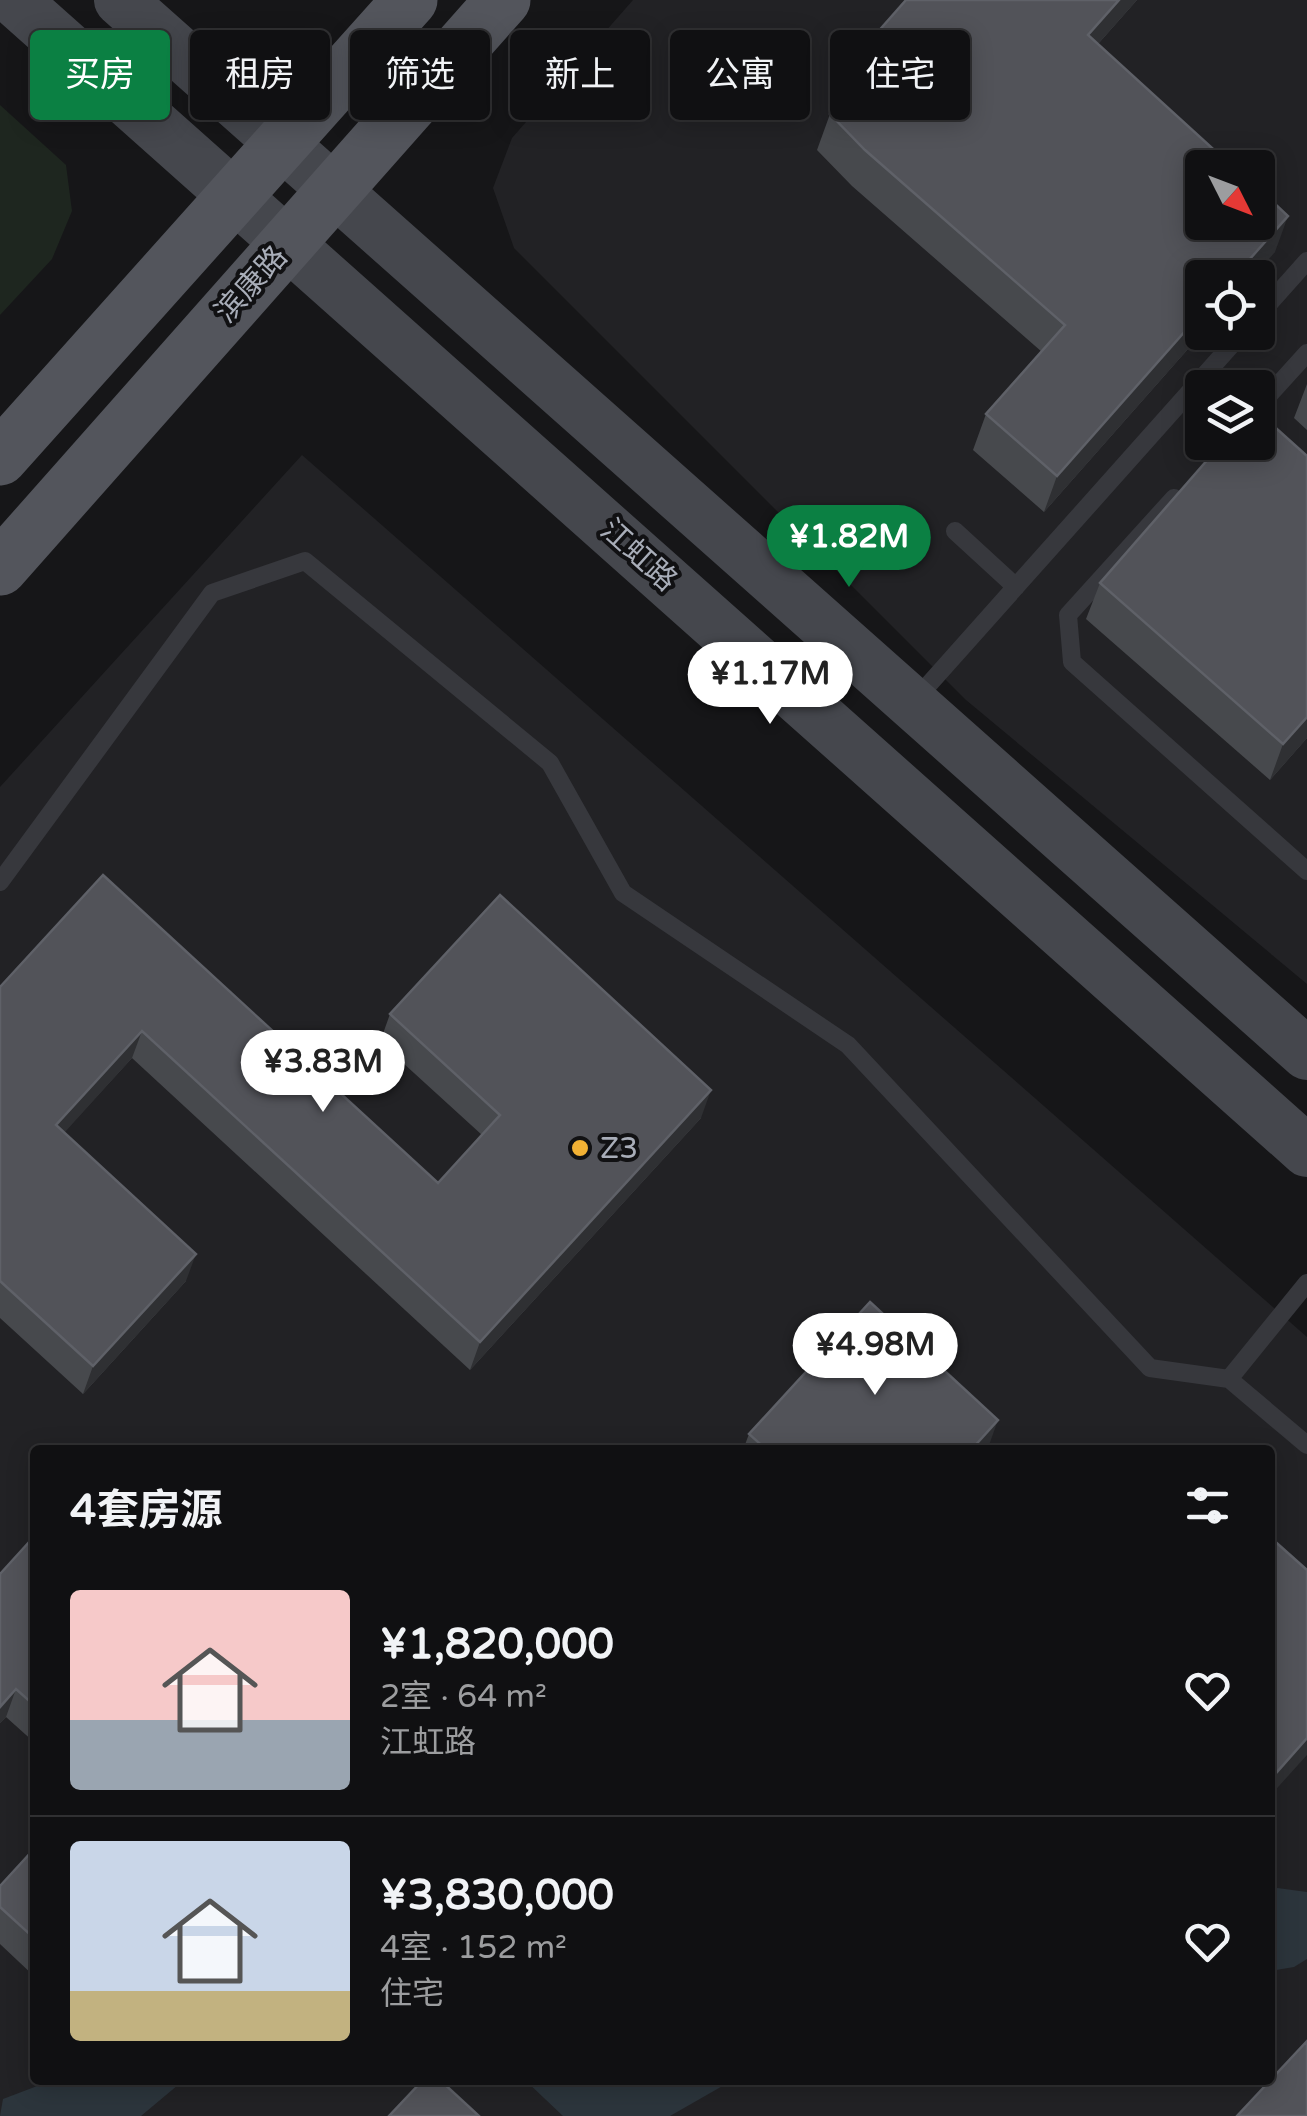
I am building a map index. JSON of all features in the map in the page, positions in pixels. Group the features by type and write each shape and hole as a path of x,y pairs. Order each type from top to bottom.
{"main road":[{"name":"江虹路","path":"14,0 1307,1150"},
{"path":"120,0 1307,1054"},
{"path":"0,458 410,0"},
{"name":"滨康路","path":"0,568 502,0"}],"lane":[{"path":"1275,297 1307,260"},
{"path":"913,702 1227,350"},
{"path":"1275,388 1307,353"},
{"path":"1186,486 1068,615 1072,662 1307,871"},
{"path":"955,531 1016,587"},
{"path":"0,882 212,593 305,560 550,762 623,893 848,1044 1150,1368 1229,1378 1307,1444"},
{"path":"1229,1378 1307,1283"}],"shaded area":[{"path":"633,0 1307,0 1307,984 966,700 514,248 493,188 512,138 528,120 650,120 650,30 607,30"},
{"path":"0,105 66,165 72,211 52,259 0,315"},
{"path":"302,455 1307,1337 1307,2116 0,2116 0,787"},
{"path":"1275,1888 1307,1892 1307,1959 1294,1967 1275,1970"},
{"path":"40,2085 178,2085 141,2116 0,2116 3,2099"},
{"path":"530,2085 724,2085 670,2116 563,2116"}],"building":[{"path":"906,0 1119,0 1088,35 1214,150 1185,150 1185,240 1267,240 1249,260 1185,260 1185,331 1057,476 986,414 1065,325 836,120 970,120 970,30 880,30"},
{"path":"1275,204 1288,216 1275,231"},
{"path":"1275,427 1307,456 1307,717 1283,744 1100,583 1207,460 1275,460"},
{"name":"Z3","path":"103,875 438,1183 500,1115 390,1014 500,895 711,1090 480,1342 142,1031 56,1125 196,1254 93,1366 0,1281 0,987"},
{"path":"870,1302 998,1420 976,1445 761,1445 749,1434"},
{"path":"30,1541 30,1702 16,1689 0,1707 0,1574"},
{"path":"1275,1541 1307,1570 1307,1738 1275,1774"},
{"path":"30,1853 30,1934 0,1907 0,1886"},
{"path":"1307,2041 1307,2116 1237,2116 1266,2085 1275,2085 1275,2075"},
{"path":"418,2085 445,2085 479,2116 389,2116"}],"place":[{"name":"Z3","path":"580,1148"}]}
